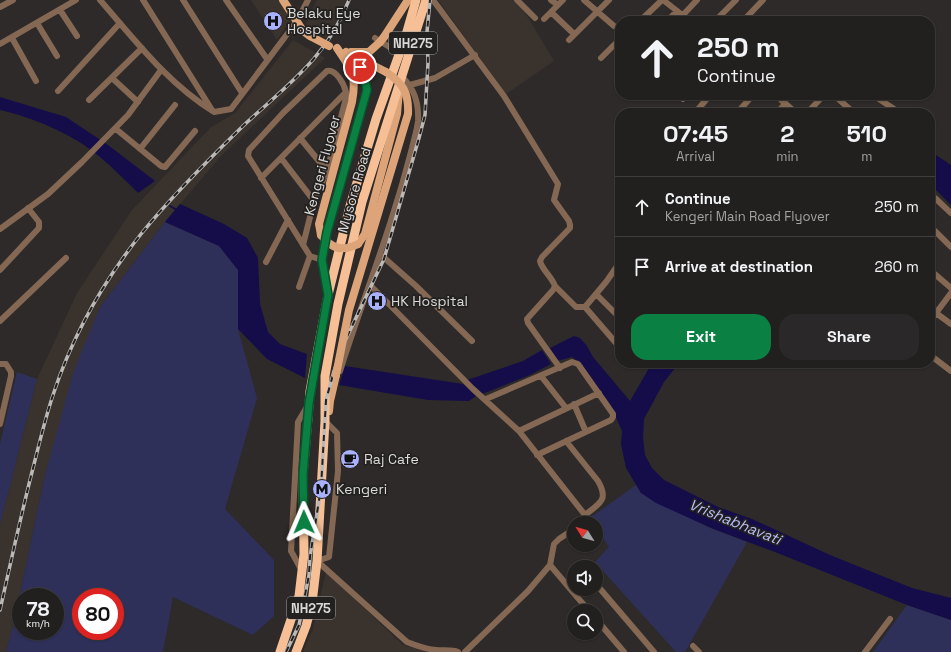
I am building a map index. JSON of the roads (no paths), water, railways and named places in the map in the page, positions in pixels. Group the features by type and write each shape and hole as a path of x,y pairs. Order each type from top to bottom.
{"highway":[{"name":"Mysore Road","path":"296,652 306,626 312,603 317,561 325,421 325,376 327,363 338,304 362,202 402,77 410,37 410,0"},
{"name":"Mysore Road","path":"280,652 299,596 304,554 303,475 309,403 328,295 352,199 376,119 399,54 410,37 426,0"}],"main road":[{"path":"282,0 303,31 310,36 386,72 399,82 404,89 409,105 408,114 349,310 328,416 325,421"},
{"path":"328,295 322,260 327,232 367,90 362,60 377,46 410,0"},
{"name":"Kengeri Flyover","path":"333,47 352,71 355,84 350,109 319,224 321,235 327,243 334,247 350,248 358,244 365,234 397,114 399,87"},
{"path":"346,52 362,60"}],"street":[{"path":"0,7 13,0"},
{"path":"0,44 76,0"},
{"path":"100,0 161,70 196,102 214,112 231,109 267,59 297,21 308,0"},
{"path":"142,0 214,112"},
{"path":"183,0 242,93"},
{"path":"226,0 267,59"},
{"path":"433,0 504,96 558,184 554,200 569,221 570,228 542,257 540,261 541,265 555,286 576,307 585,307 615,269"},
{"path":"517,0 535,18"},
{"path":"551,0 558,5"},
{"path":"544,19 563,0"},
{"path":"584,0 614,26"},
{"path":"569,40 609,0"},
{"path":"646,16 665,1 683,15 697,0"},
{"path":"721,16 736,0"},
{"path":"748,16 763,0"},
{"path":"60,10 77,36"},
{"path":"672,16 677,10"},
{"path":"551,12 574,34"},
{"path":"37,23 57,56"},
{"path":"58,91 120,23"},
{"path":"12,38 36,81"},
{"path":"375,38 399,54"},
{"path":"601,58 615,44"},
{"path":"89,100 142,48"},
{"path":"410,85 435,78 475,55"},
{"path":"1,225 53,190 128,116 161,70"},
{"path":"303,244 314,201 328,171 346,98 344,86 334,71 330,70 327,71 283,113 249,150 248,156 310,256 322,260"},
{"path":"335,379 340,373 359,312 381,255 405,177 417,127 415,97 410,85 402,77"},
{"path":"112,78 138,102"},
{"path":"262,178 346,92"},
{"path":"698,108 706,100"},
{"path":"741,108 748,100"},
{"path":"782,100 791,108"},
{"path":"812,108 819,100"},
{"path":"840,100 848,108"},
{"path":"880,100 892,108"},
{"path":"780,108 784,102"},
{"path":"140,149 175,105"},
{"path":"116,128 161,166 165,167 195,131"},
{"path":"300,138 328,171"},
{"path":"281,158 314,201"},
{"path":"935,198 951,214"},
{"path":"0,270 39,228 39,222 28,208"},
{"path":"266,262 288,220"},
{"path":"935,231 951,247"},
{"path":"381,255 416,286 472,341"},
{"path":"299,287 310,256"},
{"path":"0,321 66,258"},
{"path":"935,275 951,292 936,313 951,324"},
{"path":"370,285 473,389 486,399 519,431 585,515 601,503 604,495 598,481 566,441"},
{"path":"555,286 527,319 558,365"},
{"path":"596,294 615,313"},
{"path":"585,307 615,343"},
{"path":"935,359 951,371"},
{"path":"486,399 541,376 558,365 572,362 578,364 613,414 613,417 611,420 538,455"},
{"path":"0,364 6,364 12,376 0,424"},
{"path":"541,376 566,408"},
{"path":"519,431 599,393"},
{"path":"302,571 290,551 298,422 309,403"},
{"path":"574,404 586,432"},
{"path":"325,421 337,433 338,471 329,557 317,561 407,642 420,647 458,652"},
{"path":"466,652 528,591 550,564 554,544 567,534"},
{"path":"550,564 583,604"},
{"path":"603,592 654,652"},
{"path":"865,652 890,620"},
{"path":"603,627 624,652"},
{"path":"694,646 698,652"}],"water":[{"path":"0,97 66,117 108,145 155,181 138,193 100,157 78,141 39,122 0,110"},
{"path":"935,154 951,165 951,205 935,189"},
{"path":"180,204 224,224 247,238 258,258 260,304 268,332 280,344 307,354 305,378 267,359 238,329 238,270 219,246 165,222"},
{"name":"Vrishabhavati","path":"574,336 580,338 587,346 593,357 630,401 649,368 675,368 664,382 644,419 643,438 645,455 652,468 664,480 718,507 752,519 830,555 912,588 951,598 951,620 907,605 711,528 656,503 641,493 626,468 621,444 622,431 610,404 582,365 572,357 557,361 550,348"},
{"path":"542,350 551,364 530,375 482,394 467,380 523,361"},
{"path":"345,366 463,384 476,396 469,401 428,400 339,385"}],"waterway":[{"path":"170,206 177,210"}],"railway":[{"path":"0,610 27,493 50,405 69,352 101,291 141,234 190,178 290,83 317,55 340,20 349,0"},
{"path":"286,652 299,625 309,575 310,557 321,488 326,400 344,343 384,259 425,115 428,63 427,32 430,0"}],"place":[{"name":"Belaku Eye Hospital","path":"273,21"},
{"name":"HK Hospital","path":"377,301"},
{"name":"Raj Cafe","path":"350,459"},
{"name":"Kengeri","path":"322,489"}]}
